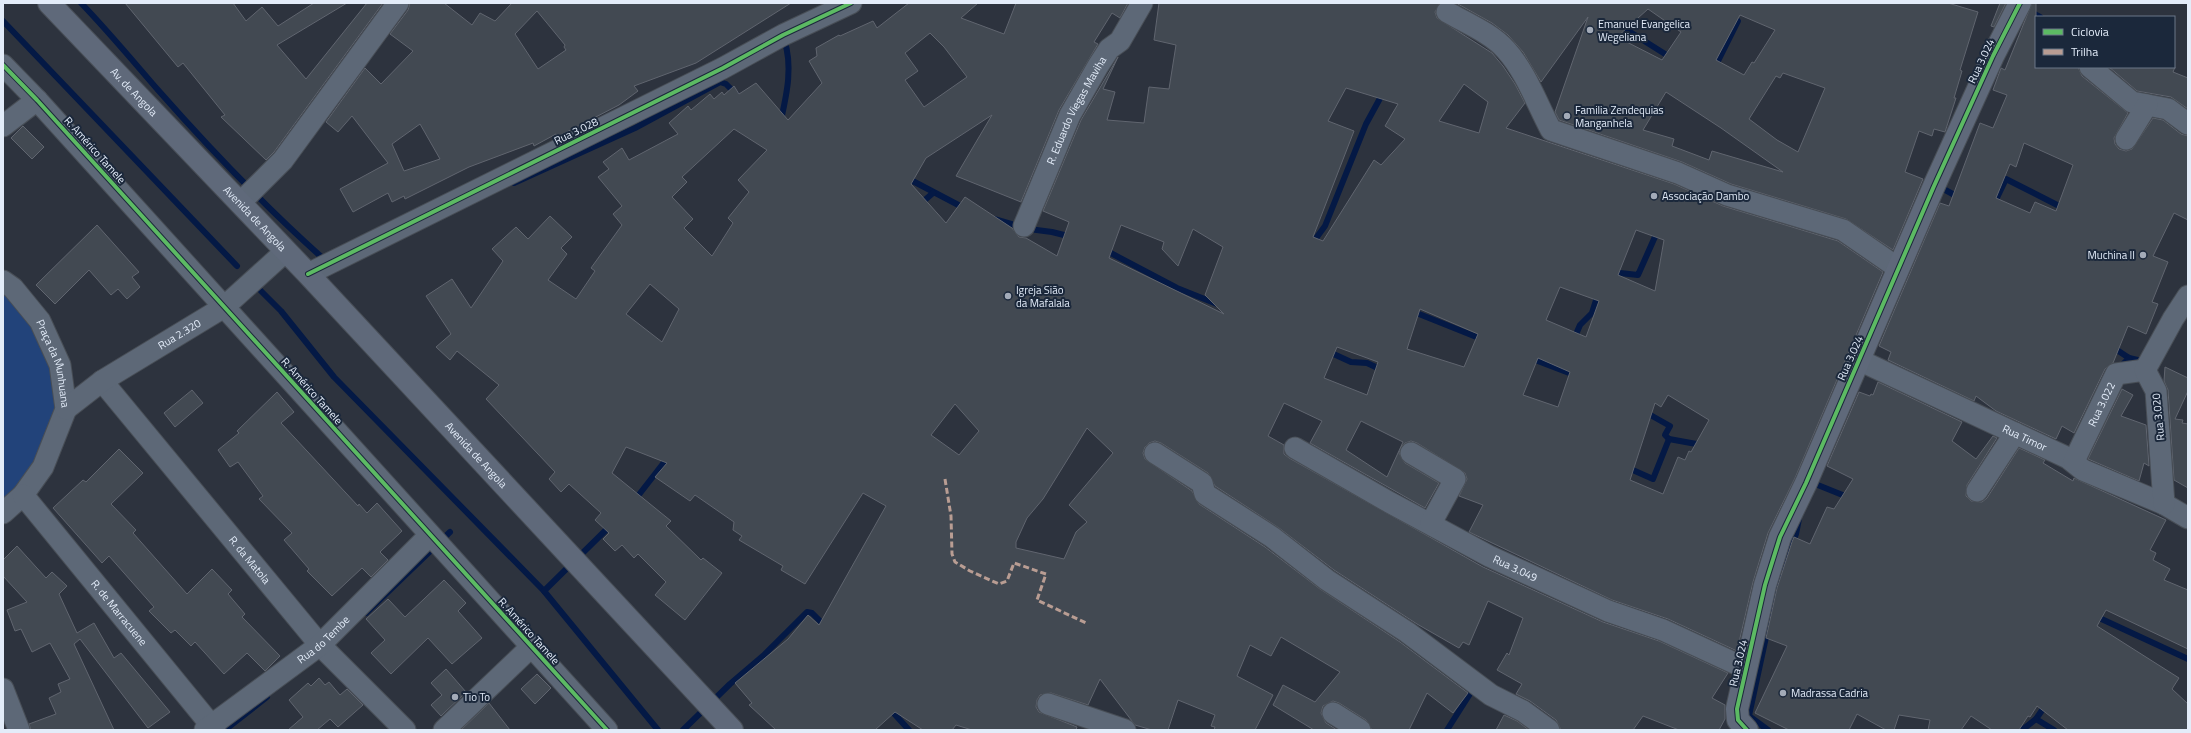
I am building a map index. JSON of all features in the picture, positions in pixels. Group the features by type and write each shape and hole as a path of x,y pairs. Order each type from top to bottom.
{"main road":[{"name":"Av. de Angola","path":"49,3 219,181"},
{"name":"Rua 3.024","path":"1747,730 1738,720 1737,709 1745,668 1765,585 1780,537 1992,56 2020,3"},
{"name":"Avenida de Angola","path":"219,181 308,274 732,730"}],"street":[{"path":"240,203 283,160 398,3"},
{"name":"Rua 3.028","path":"308,274 717,71 783,35 851,3"},
{"name":"R. Eduardo Viegas Maviha","path":"1024,226 1070,115 1098,66 1109,49 1120,41 1142,3"},
{"path":"1447,12 1480,31 1506,50 1527,82 1551,130 1678,173 1727,195 1843,230 1898,268"},
{"name":"R. Américo Tamele","path":"3,65 37,100 606,730"},
{"path":"2091,68 2132,102 2168,109 2188,124"},
{"path":"3,126 37,100"},
{"path":"2126,138 2147,105"},
{"name":"Rua 2.320","path":"66,409 102,381 224,307 286,252"},
{"name":"Praça da Munhuana","path":"3,281 13,288 40,321 60,365 66,409 43,467 23,495 3,513"},
{"path":"2145,370 2173,319 2188,296"},
{"name":"Rua Timor","path":"1859,360 2074,461 2083,470 2164,504 2188,518"},
{"name":"Rua 3.022","path":"2074,461 2116,374 2145,370"},
{"name":"Rua 3.020","path":"2145,370 2156,391 2164,504"},
{"name":"R. da Matola","path":"102,381 320,645 405,730"},
{"path":"1977,491 2015,433"},
{"name":"Rua 3.049","path":"1296,448 1389,502 1431,523 1489,556 1608,611 1696,644 1745,668"},
{"path":"1155,453 1202,483 1205,494 1272,538 1327,580 1408,632 1491,695 1523,711 1549,730"},
{"path":"1411,453 1456,479 1431,523"},
{"name":"R. de Marracuene","path":"23,495 210,729"},
{"name":"Rua do Tembe","path":"210,729 320,645 430,535"},
{"path":"444,730 531,647"},
{"path":"3,689 19,730"},
{"path":"1048,704 1125,730"},
{"path":"1333,713 1360,730"}],"shaded area":[{"path":"3,289 35,323 55,366 61,406 37,465 3,505"}],"building":[{"path":"125,3 233,3 246,21 262,7 278,26 314,3 347,3 277,45 306,79 367,3 383,3 274,152 266,160 221,117 225,115 183,63 178,67"},
{"path":"410,3 444,3 472,25 480,13 495,21 512,3 791,3 696,63 634,86 638,91 619,105 557,137 556,134 534,146 533,143 469,167 405,199 404,196 392,202 388,193 353,212 340,189 388,163 352,116 338,132 326,122 365,68 381,84 413,51 390,34 408,10","holes":["537,11 565,45 564,47 566,50 538,69 515,34","420,124 440,159 404,171 392,144"]},
{"path":"909,3 978,3 961,18 1004,34 1016,3 1128,3 1120,18 1112,13 1094,42 1098,44 1059,110 1021,202 956,176 992,115 926,158 911,184 946,223 965,197 1012,228 1019,237 1026,238 1057,256 1069,222 1043,211 1081,120 1118,57 1103,89 1115,92 1107,120 1144,123 1149,87 1169,89 1176,45 1154,40 1159,3 1440,3 1435,12 1437,18 1492,53 1515,84 1525,103 1506,128 1674,184 1723,206 1838,241 1883,272 1795,478 1768,533 1753,582 1737,651 1668,619 1612,600 1469,532 1483,505 1459,496 1467,479 1465,473 1417,443 1411,441 1405,443 1401,447 1399,453 1405,463 1439,483 1425,508 1310,443 1322,421 1284,403 1268,436 1284,445 1284,454 1289,458 1483,567 1603,622 1659,641 1728,673 1712,698 1725,705 1725,719 1719,730 1679,730 1643,716 1633,730 1561,730 1556,720 1530,701 1516,694 1522,684 1497,670 1507,653 1509,655 1523,618 1488,601 1469,645 1463,642 1459,648 1417,624 1334,570 1279,528 1215,486 1208,473 1161,443 1155,441 1149,443 1145,447 1143,453 1145,459 1192,491 1199,504 1265,547 1320,589 1400,642 1468,693 1453,713 1427,693 1409,730 1372,730 1366,720 1339,703 1333,701 1323,706 1321,713 1326,723 1337,730 1314,730 1273,705 1283,685 1315,702 1340,672 1281,637 1271,656 1250,645 1237,676 1273,695 1255,730 1214,730 1215,727 1211,726 1215,715 1178,700 1168,730 1152,730 1135,725 1100,679 1088,705 1051,693 1040,695 1037,700 1036,707 1039,712 1077,727 1076,730 972,730 956,725 952,730 923,730 895,712 875,730 776,730 749,705 752,703 735,683 788,639 808,615 819,625 886,506 863,493 805,584 781,570 783,566 739,540 742,536 733,530 734,522 695,495 690,501 655,477 667,463 626,447 612,473 671,521 666,526 701,560 703,558 722,573 685,620 655,595 666,582 638,554 634,558 622,545 615,551 603,539 609,533 595,520 601,513 569,484 561,492 549,479 555,472 486,399 499,385 457,351 450,360 436,347 451,334 426,296 452,279 471,308 503,261 492,249 516,227 528,239 550,216 572,237 561,248 567,254 548,280 576,299 595,271 591,268 622,225 613,214 622,206 598,177 609,169 603,162 622,148 629,160 678,134 669,123 688,106 691,110 710,94 714,99 722,92 724,95 734,86 739,94 756,83 788,120 822,83 809,61 817,56 816,48 839,35 840,36 873,21 877,28","holes":["930,33 944,47 967,77 924,107 905,80 918,71 905,53","1464,84 1488,102 1479,133 1439,121","1346,88 1398,104 1385,126 1405,139 1381,165 1374,160 1323,241 1313,237 1354,131 1328,121","734,129 767,150 738,180 749,192 728,218 733,223 712,256 684,228 693,219 672,197 687,182 682,177","1121,225 1164,242 1162,249 1178,266 1193,229 1223,247 1205,295 1224,314 1109,258","1636,230 1664,240 1655,291 1618,275","650,284 679,309 662,342 626,314","1560,287 1599,301 1586,337 1546,320","1420,309 1478,334 1464,367 1407,349","1337,347 1378,362 1367,395 1324,378","1538,358 1570,372 1558,407 1523,395","1668,395 1709,420 1691,452 1689,451 1685,460 1678,457 1663,494 1630,480 1655,403 1661,407","955,404 979,431 959,455 931,435","1361,421 1403,442 1387,477 1346,450","1087,428 1113,453 1069,505 1087,522 1076,532 1064,559 1016,548 1016,542 1027,518 1043,499"]},
{"path":"1456,3 1948,3 1978,12 1960,70 1962,71 1954,98 1956,98 1945,132 1934,129 1932,136 1919,131 1905,172 1923,179 1893,250 1846,219 1731,184 1682,162 1559,120 1555,112 1588,17 1541,82 1523,52 1508,35 1492,23","holes":["1648,9 1681,32 1662,60 1617,37","1740,15 1775,30 1754,63 1752,62 1744,75 1716,60","1783,73 1825,88 1798,152 1777,140 1749,119 1776,76 1780,78","1666,92 1721,128 1783,172 1712,151 1709,160 1672,146 1674,139 1643,130"]},
{"path":"2000,3 2006,3 1994,27 1991,26"},
{"path":"2032,3 2036,3 2035,68 2078,68 2082,76 2128,113 2114,138 2115,144 2119,149 2126,151 2132,149 2153,118 2163,120 2181,134 2188,136 2188,220 2174,213 2153,256 2168,262 2152,302 2158,304 2146,334 2128,326 2113,363 2105,369 2074,433 2062,426 2056,439 1996,411 1976,396 1974,401 1888,360 1891,352 1879,346 1940,203 1949,206 1980,123 1993,128 2007,95 1993,90 2001,68 2005,70","holes":["2024,143 2073,165 2056,211 2035,202 2030,213 1996,198 2010,164 2016,167"]},
{"path":"2110,68 2175,68 2173,72 2188,78 2188,109 2171,97 2137,91"},
{"path":"23,126 44,147 32,159 11,138"},
{"path":"97,225 139,272 132,277 140,287 127,299 118,289 111,295 89,270 55,304 36,285"},
{"path":"2165,367 2188,378 2188,391 2175,419 2183,420 2182,423 2188,424 2188,488 2174,480 2168,390 2164,381"},
{"path":"1878,382 1962,422 1952,441 1976,459 1993,436 1997,438 1967,485 1966,496 1971,501 1982,502 1987,498 2019,448 2045,460 2043,463 2073,481 2074,478 2166,520 2150,550 2156,553 2153,560 2170,569 2164,580 2188,590 2188,649 2106,610 2097,626 2179,678 2172,689 2188,704 2188,730 2068,730 2037,706 2019,730 1992,730 1971,716 1961,730 1928,730 1930,720 1899,715 1894,730 1886,730 1857,714 1849,730 1789,730 1755,713 1787,646 1766,638 1777,588 1792,542 1794,537 1810,544 1827,507 1834,509 1853,479 1827,466 1859,392 1870,396 1871,394 1873,395"},
{"path":"2122,389 2133,395 2121,416 2146,425 2149,466 2144,463 2139,481 2088,459"},
{"path":"192,390 203,403 175,427 164,413"},
{"path":"277,392 294,412 281,423 358,506 359,504 367,513 377,503 402,531 380,552 388,560 371,577 362,568 332,596 307,571 309,569 284,540 292,533 259,499 263,496 238,462 230,467 218,450 239,433 237,431"},
{"path":"119,449 143,473 111,504 136,530 133,533 187,594 212,569 232,590 228,594 245,614 242,617 280,656 265,671 247,653 224,674 195,642 191,646 175,630 171,633 149,611 154,607 109,556 102,563 53,508 83,480 86,482"},
{"path":"17,546 46,578 52,572 67,586 59,594 77,633 94,623 114,658 121,653 170,712 148,728 80,639 74,644 114,730 31,730 29,724 56,714 49,698 61,692 58,684 70,679 50,643 32,652 21,629 15,631 7,610 27,602 3,576 3,560"},
{"path":"444,580 466,603 458,611 482,638 452,664 428,638 391,674 371,653 385,640 366,619 388,599 405,617"},
{"name":"Tio To","path":"446,669 466,692 441,716 431,705 442,695 431,683"},
{"path":"537,674 551,688 535,704 521,689"},
{"path":"319,678 325,685 329,682 340,695 347,689 363,705 338,727 330,719 317,730 288,730 303,717 289,700 308,683 311,686"},
{"path":"489,703 510,730 461,730"},
{"path":"1504,715 1517,721 1529,730 1496,730"}],"waterway":[{"path":"81,3 219,156 260,199 326,261"},
{"path":"2029,11 2038,16"},
{"path":"1715,67 1738,21 1732,15"},
{"path":"3,21 237,266"},
{"path":"1619,25 1665,54"},
{"path":"781,120 787,90 789,69 787,49 784,39"},
{"path":"514,183 635,128 720,82 726,84 736,94"},
{"path":"1311,245 1325,226 1366,124 1384,91"},
{"path":"907,178 966,209"},
{"path":"1993,206 2006,179 2065,209"},
{"path":"1938,186 1960,198"},
{"path":"919,205 933,193"},
{"path":"994,219 1029,229 1052,232 1072,237"},
{"path":"1611,272 1638,275 1658,230"},
{"path":"1105,250 1177,288 1217,304"},
{"path":"261,291 281,311 334,377 544,591 658,730"},
{"path":"1574,339 1580,325 1592,313 1598,294"},
{"path":"1419,314 1484,340"},
{"path":"2111,346 2129,358 2142,361 2144,357"},
{"path":"1327,351 1351,362 1367,363 1382,370"},
{"path":"1530,358 1577,376"},
{"path":"2120,367 2129,358"},
{"path":"1645,412 1670,426 1665,435 1669,439 1702,445"},
{"path":"1626,467 1653,479 1669,439"},
{"path":"634,501 669,456"},
{"path":"1788,473 1850,498"},
{"path":"1781,568 1796,534 1799,519"},
{"path":"544,591 611,525"},
{"path":"366,613 450,532"},
{"path":"1768,730 1749,716 1779,577"},
{"path":"683,730 730,684 764,655 807,612 812,613 826,627"},
{"path":"2095,616 2188,659"},
{"path":"1447,730 1475,686"},
{"path":"225,730 267,697"},
{"path":"2047,703 2036,719 2054,730"},
{"path":"889,708 909,730"},
{"path":"2022,730 2036,719"}],"marked path":[{"path":"945,479 951,516 952,554 955,562 970,571 999,584 1007,581 1014,563 1046,574 1037,600 1086,623"}],"cycle path":[{"path":"308,274 723,68 783,35 851,3"},
{"path":"1747,730 1738,720 1737,709 1765,585 1780,537 1806,483 1934,186 1993,56 2020,3"},
{"path":"3,65 37,100 607,730"}],"place":[{"name":"Emanuel Evangelica Wegeliana","path":"1590,30"},
{"name":"Familia Zendequias Manganhela","path":"1567,116"},
{"name":"Associação Dambo","path":"1654,196"},
{"name":"Muchina II","path":"2143,255"},
{"name":"Igreja Sião da Mafalala","path":"1008,296"},
{"name":"Madrassa Cadria","path":"1783,693"},
{"name":"Tio To","path":"455,697"}]}
